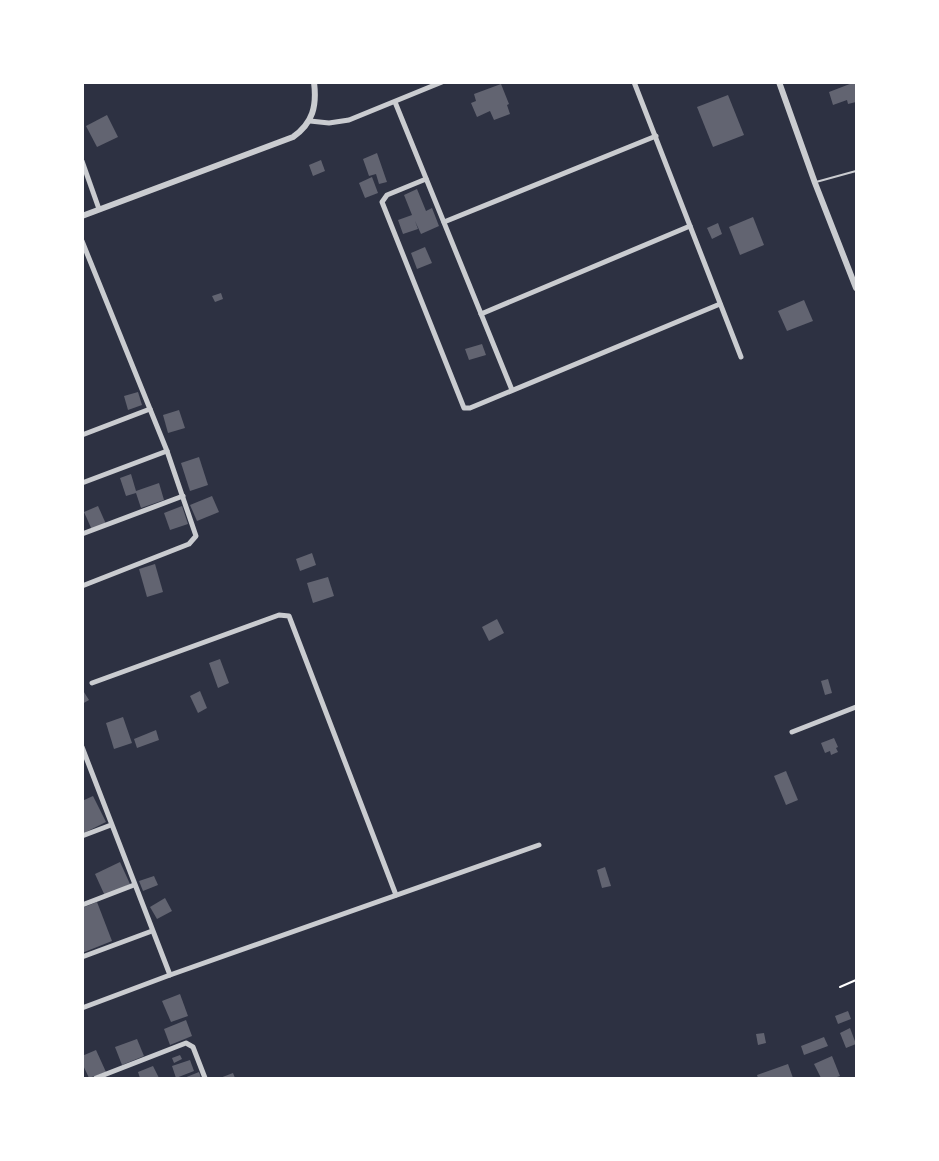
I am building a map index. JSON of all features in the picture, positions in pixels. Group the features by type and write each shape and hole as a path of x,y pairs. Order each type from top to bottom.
{"street":[{"path":"82,216 279,143 303,130 310,122 315,107 314,82"},
{"path":"310,122 329,123 349,120 442,82"},
{"path":"634,82 741,357"},
{"path":"778,82 856,288"},
{"path":"394,102 512,390"},
{"path":"444,222 656,136"},
{"path":"82,161 99,209"},
{"path":"426,179 387,195 382,202 464,408 470,408 720,304"},
{"path":"481,314 690,226"},
{"path":"82,241 166,451 195,532 194,540 189,544 82,586"},
{"path":"82,435 150,410"},
{"path":"82,483 166,451"},
{"path":"82,534 183,496"},
{"path":"92,683 279,615 289,616 396,895"},
{"path":"792,732 856,707"},
{"path":"82,747 170,975"},
{"path":"82,836 111,825"},
{"path":"82,1008 539,845"},
{"path":"82,904 134,885"},
{"path":"82,957 152,931"},
{"path":"96,1078 186,1043 193,1047 205,1078"}],"lane":[{"path":"815,183 856,171"}],"path":[{"path":"840,987 856,980"}],"building":[{"path":"856,82 856,102 848,104 847,100 833,105 829,92"},
{"path":"501,84 509,104 507,105 510,114 494,120 490,111 477,117 471,103 476,101 474,94"},
{"path":"728,95 744,135 713,147 697,107"},
{"path":"107,115 118,137 97,147 86,126"},
{"path":"377,153 387,182 379,184 376,174 369,176 363,159"},
{"path":"321,160 325,171 313,176 309,165"},
{"path":"372,177 378,193 365,198 359,183"},
{"path":"417,189 426,211 432,208 439,226 421,234 415,221 418,229 403,234 398,220 412,215 404,195"},
{"path":"753,217 764,245 740,255 729,227"},
{"path":"718,223 722,234 712,239 707,228"},
{"path":"425,247 432,263 417,269 411,253"},
{"path":"221,293 223,299 215,302 212,296"},
{"path":"804,300 813,321 787,331 778,311"},
{"path":"482,344 486,355 469,360 465,349"},
{"path":"138,392 142,405 128,410 124,396"},
{"path":"179,410 185,428 168,433 163,415"},
{"path":"199,457 208,485 190,491 181,463"},
{"path":"131,474 136,491 159,483 164,500 141,508 136,493 126,496 120,478"},
{"path":"212,496 219,512 197,521 190,505"},
{"path":"98,506 106,524 92,530 84,512"},
{"path":"182,506 188,524 170,530 164,513"},
{"path":"312,553 316,565 300,571 296,559"},
{"path":"155,564 163,592 147,597 139,569"},
{"path":"328,577 334,596 313,603 307,583"},
{"path":"497,619 504,633 489,641 482,627"},
{"path":"220,659 229,683 218,688 209,663"},
{"path":"828,679 832,693 825,695 821,681"},
{"path":"82,689 89,700 82,704"},
{"path":"200,691 207,708 198,713 190,696"},
{"path":"123,717 132,743 114,749 106,723"},
{"path":"156,730 159,740 137,748 134,739"},
{"path":"834,738 838,752 831,755 830,751 825,753 821,743"},
{"path":"786,771 798,800 786,805 774,776"},
{"path":"93,796 106,822 82,834 82,801"},
{"path":"120,862 130,884 105,896 95,874"},
{"path":"605,867 611,886 602,888 597,870"},
{"path":"154,876 158,885 143,891 139,881"},
{"path":"165,898 172,911 157,919 150,907"},
{"path":"97,902 112,941 82,953 82,908"},
{"path":"180,994 188,1016 171,1022 162,1001"},
{"path":"848,1011 851,1019 838,1024 835,1016"},
{"path":"186,1020 192,1036 170,1045 164,1029"},
{"path":"850,1028 856,1044 846,1048 840,1033"},
{"path":"764,1033 766,1043 758,1045 756,1034"},
{"path":"824,1037 828,1046 804,1055 801,1046"},
{"path":"137,1039 144,1056 122,1065 115,1047"},
{"path":"96,1050 106,1072 89,1078 82,1063 82,1056"},
{"path":"180,1055 182,1059 174,1063 172,1058"},
{"path":"832,1056 840,1076 821,1078 814,1064"},
{"path":"190,1060 194,1071 176,1078 172,1066"},
{"path":"788,1064 793,1078 758,1078 757,1075"},
{"path":"153,1066 159,1078 140,1078 138,1072"},
{"path":"199,1072 201,1078 184,1078"},
{"path":"233,1073 235,1078 220,1078"}]}
